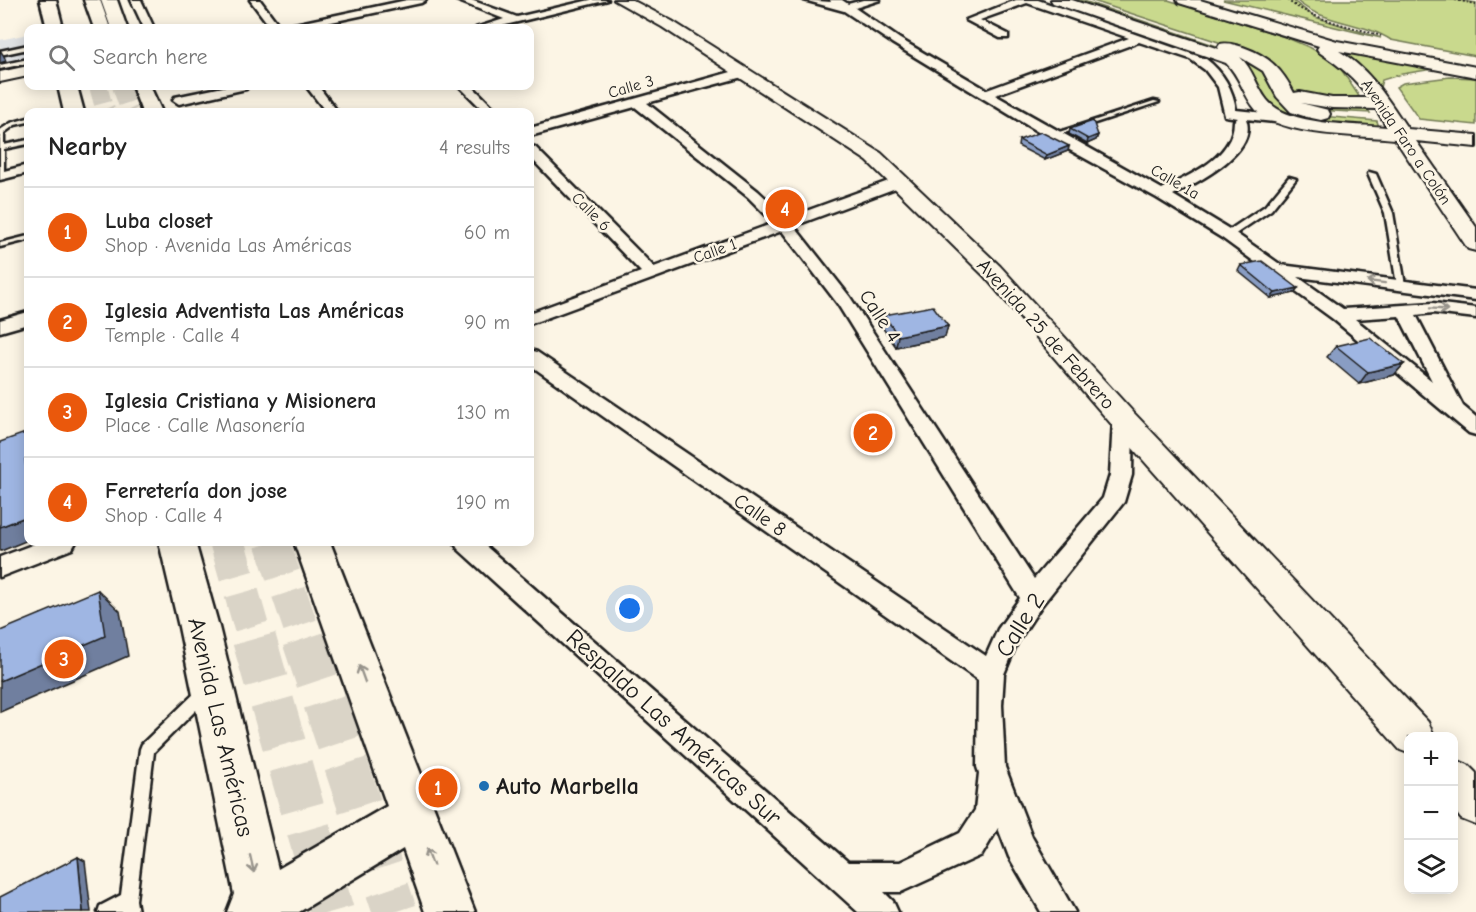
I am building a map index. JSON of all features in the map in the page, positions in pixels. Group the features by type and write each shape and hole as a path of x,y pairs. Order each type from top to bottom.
{"main road":[{"path":"48,0 54,24"},
{"path":"92,0 101,24"},
{"path":"109,0 118,24"},
{"path":"68,90 70,108"},
{"path":"143,90 150,108"},
{"path":"159,108 160,90"},
{"name":"Avenida Las Américas","path":"178,546 212,685 259,910"},
{"path":"313,546 450,912"},
{"path":"259,910 414,816"}],"street":[{"path":"136,0 146,24"},
{"path":"255,0 273,24"},
{"path":"309,24 421,0"},
{"path":"461,0 516,20"},
{"path":"498,24 603,0"},
{"name":"Avenida 25 de Febrero","path":"621,0 668,24 874,157 992,271 1123,419 1410,732"},
{"path":"809,0 839,4 875,0"},
{"path":"1004,36 971,20 1027,0 1140,38 1208,64 1218,73 1240,135 1230,152 1188,182 1162,195"},
{"path":"1058,0 1232,59 1242,66 1260,104 1277,116"},
{"path":"1084,0 1252,56 1269,67 1283,92 1476,141"},
{"path":"1184,0 1295,34 1377,54 1476,73"},
{"name":"Calle 1a","path":"839,4 1053,135 1162,195 1228,235 1339,315 1476,428"},
{"path":"1240,16 1393,50 1476,64"},
{"name":"Avenida Faro a Colón","path":"1295,34 1330,51 1364,78 1476,216"},
{"path":"987,94 1140,38"},
{"path":"4,62 24,70"},
{"name":"Calle 3","path":"534,131 742,73"},
{"name":"Avenida Faro a Colón","path":"1476,73 1428,73 1396,78 1385,87 1400,123 1476,244"},
{"path":"175,90 182,106 230,90"},
{"path":"315,90 329,108"},
{"path":"469,90 488,108"},
{"name":"Calle 4","path":"637,102 753,194 785,225 844,301 1033,598"},
{"path":"1233,114 1476,128"},
{"name":"Calle 6","path":"534,154 652,274"},
{"path":"0,176 24,170"},
{"name":"Calle 1","path":"534,318 899,182"},
{"path":"1278,270 1476,295"},
{"path":"1339,315 1433,308 1476,313"},
{"path":"1405,311 1458,413"},
{"path":"0,326 24,319"},
{"name":"Calle 8","path":"534,359 991,674"},
{"name":"Calle 2","path":"1059,912 1020,846 991,767 989,705 991,674 1008,637 1033,598 1113,502 1121,475 1123,419"},
{"path":"0,567 54,546"},
{"name":"Respaldo Las Américas Sur","path":"470,546 882,912"},
{"path":"842,877 901,878 971,844 990,814 991,767"},
{"path":"1458,784 1476,804"}],"lane":[{"path":"4,62 24,50"},
{"path":"4,62 24,61"},
{"path":"1053,135 1156,102"},
{"path":"0,176 0,146 3,129 24,121"},
{"path":"0,146 24,143"},
{"path":"1372,174 1389,213 1401,285"},
{"path":"1228,235 1268,208 1292,179"},
{"path":"0,245 24,239"},
{"path":"106,912 129,906 147,750 212,685"}],"path":[{"path":"1287,0 1313,15 1383,37 1393,50"},
{"path":"1455,0 1476,4"}],"shaded area":[{"path":"24,35 24,67 0,72 0,40"}],"green space":[{"path":"1061,0 1081,0 1252,58 1309,115 1377,121 1380,130 1300,122 1272,112 1244,66"},
{"path":"1090,0 1168,0 1285,37 1337,63 1370,113 1315,110 1297,104 1249,52"},
{"path":"1223,0 1292,0 1315,17 1381,38"},
{"path":"1296,0 1459,0 1476,3 1476,56 1391,40 1368,29 1318,14"},
{"path":"1331,49 1433,69 1382,80 1379,91"},
{"path":"1450,77 1476,78 1476,125 1419,119 1396,87 1403,83"}],"building":[{"path":"1093,121 1098,135 1088,139 1070,129"},
{"path":"1041,132 1069,146 1047,155 1019,140"},
{"path":"1262,261 1298,288 1275,293 1241,265"},
{"path":"933,306 948,326 898,336 884,315"},
{"path":"1370,338 1404,364 1368,372 1336,346"},
{"path":"24,433 24,518 0,527 0,442"},
{"path":"98,590 105,636 0,681 0,631"},
{"path":"78,857 83,912 0,912 0,897"}],"tunnel":[{"path":"99,90 104,108"},
{"path":"122,90 129,108"},
{"path":"228,546 255,640"},
{"path":"273,546 305,640"},
{"path":"254,639 332,912"},
{"path":"304,639 395,912"}],"place":[{"name":"Ferretería don jose","path":"785,209"},
{"name":"Iglesia Adventista Las Américas","path":"873,433"},
{"name":"Iglesia Cristiana y Misionera","path":"64,659"},
{"name":"Auto Marbella","path":"484,786"},
{"name":"Luba closet","path":"438,788"}]}
